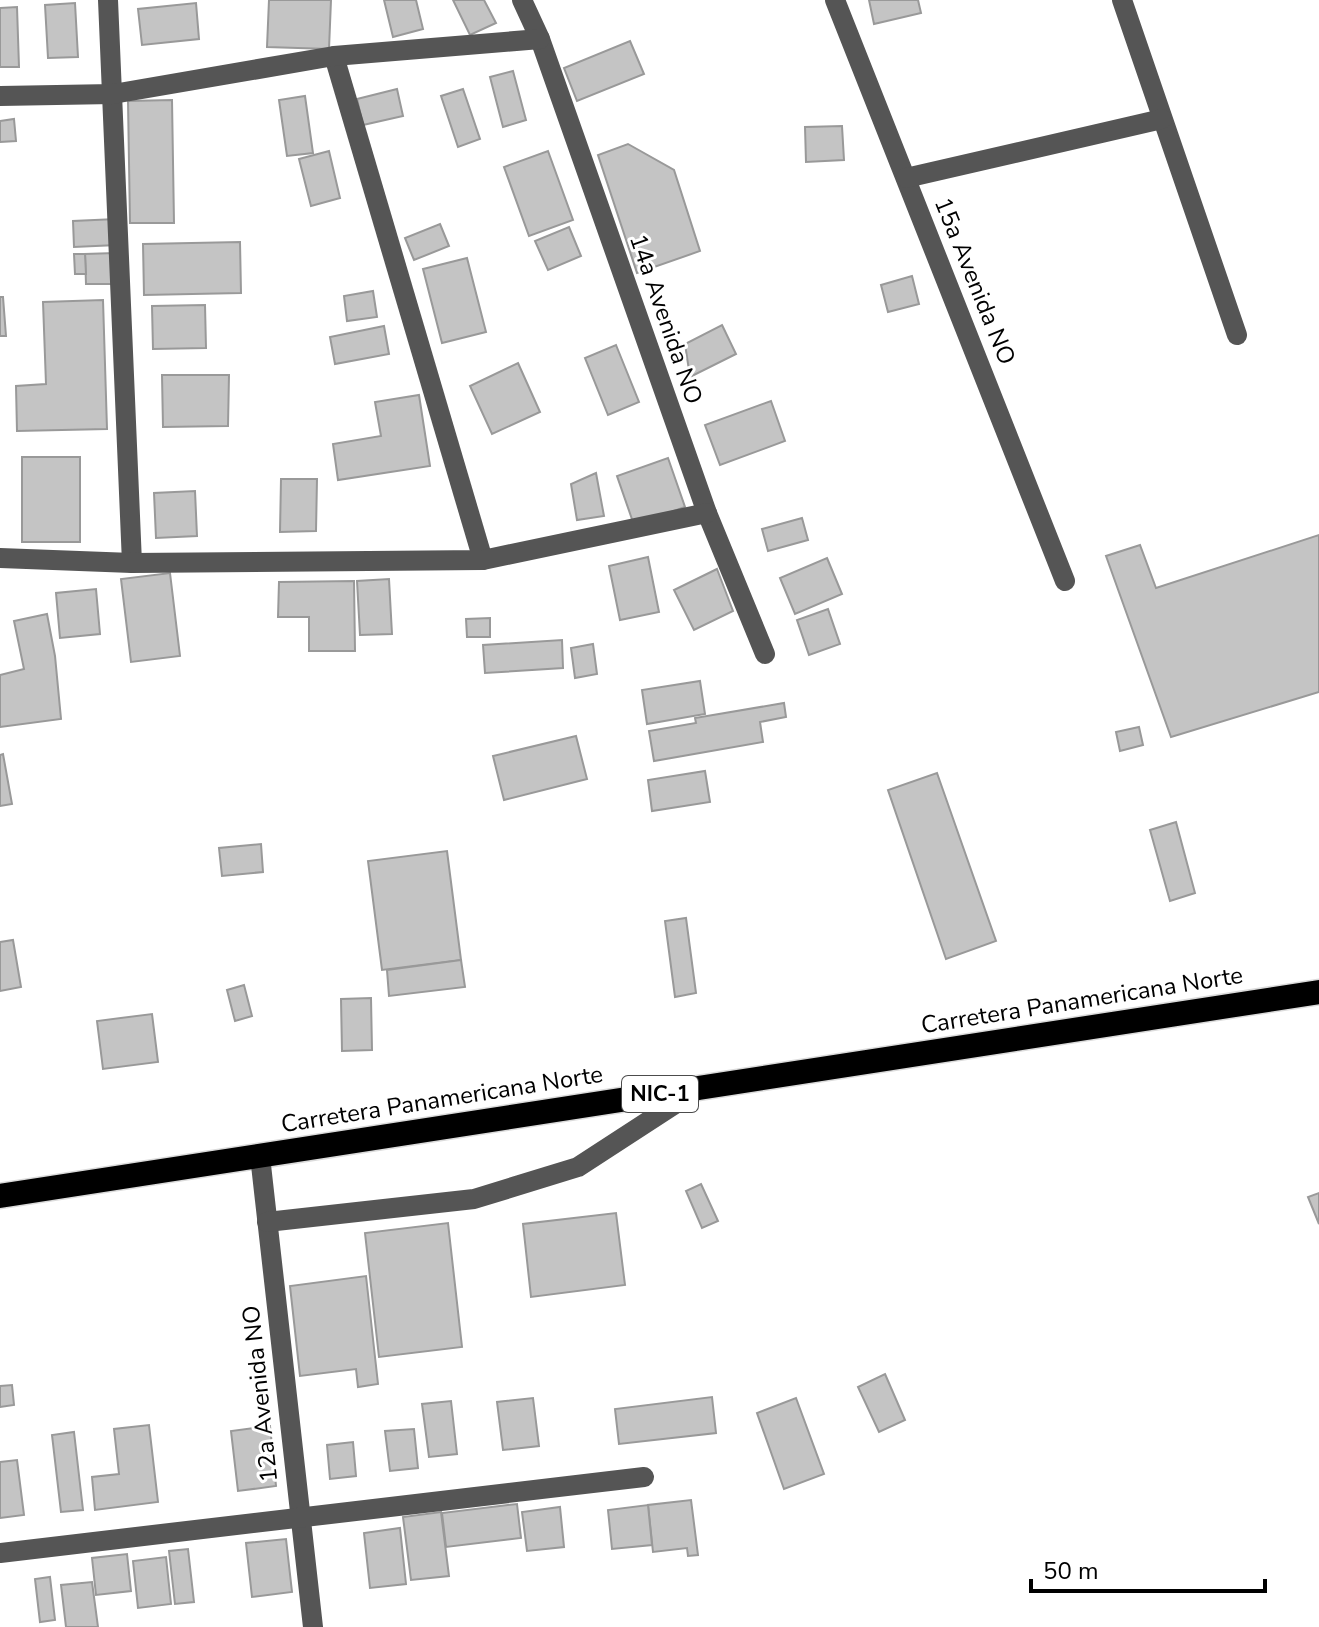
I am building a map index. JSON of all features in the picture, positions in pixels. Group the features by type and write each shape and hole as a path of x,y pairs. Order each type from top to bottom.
{"highway":[{"name":"Carretera Panamericana Norte","path":"0,1196 1319,992"}],"street":[{"path":"108,0 132,563"},
{"name":"14a Avenida NO","path":"522,0 540,39 707,513 765,654"},
{"name":"15a Avenida NO","path":"835,0 1065,581"},
{"path":"1122,0 1237,335"},
{"path":"0,96 113,94 334,56 540,39"},
{"path":"334,56 483,560"},
{"path":"906,178 1162,119"},
{"path":"0,558 132,563 483,560 707,513"},
{"path":"267,1222 474,1199 563,1172 578,1167 700,1088"},
{"name":"12a Avenida NO","path":"260,1156 313,1627"},
{"path":"0,1553 644,1477"}],"building":[{"path":"269,0 331,0 329,49 267,47"},
{"path":"384,0 416,0 423,29 393,37"},
{"path":"453,0 484,0 496,23 470,35"},
{"path":"869,0 918,0 921,13 874,24"},
{"path":"75,3 78,57 48,58 45,5"},
{"path":"196,3 199,39 142,45 138,9"},
{"path":"17,7 19,67 0,67 0,8"},
{"path":"630,41 644,74 577,101 564,68"},
{"path":"513,71 526,120 503,127 490,77"},
{"path":"397,89 403,116 363,125 357,99"},
{"path":"463,89 480,139 458,147 441,96"},
{"path":"305,96 313,153 287,156 279,100"},
{"path":"172,100 174,223 130,223 128,101"},
{"path":"14,119 16,141 0,142 0,121"},
{"path":"842,126 844,160 806,162 805,127"},
{"path":"628,144 674,170 700,251 637,273 598,155"},
{"path":"329,151 340,198 311,206 299,159"},
{"path":"548,151 573,220 529,236 504,167"},
{"path":"116,219 117,245 74,247 73,221"},
{"path":"440,224 449,246 414,260 405,238"},
{"path":"569,227 581,256 548,270 535,241"},
{"path":"240,242 241,293 144,295 143,244"},
{"path":"115,253 117,284 86,284 85,254"},
{"path":"74,254 85,254 86,274 75,274"},
{"path":"467,258 486,332 442,343 423,269"},
{"path":"912,276 919,304 888,312 881,285"},
{"path":"373,291 377,317 347,321 344,296"},
{"path":"0,297 3,297 6,336 0,336"},
{"path":"103,300 107,429 17,431 16,386 46,384 43,302"},
{"path":"205,305 206,348 153,349 152,306"},
{"path":"722,325 736,354 690,377 685,344"},
{"path":"384,326 389,354 335,364 330,337"},
{"path":"616,345 639,402 608,415 585,358"},
{"path":"518,363 540,412 492,434 470,386"},
{"path":"162,375 229,375 228,426 163,427"},
{"path":"419,395 430,466 338,480 333,444 381,436 375,402"},
{"path":"771,401 785,441 720,465 705,425"},
{"path":"22,457 80,457 80,542 22,542"},
{"path":"668,458 685,507 634,525 617,476"},
{"path":"596,473 604,516 577,520 571,484"},
{"path":"281,479 317,479 316,531 280,532"},
{"path":"195,491 197,536 156,538 154,493"},
{"path":"802,518 808,540 768,551 762,529"},
{"path":"1319,535 1319,692 1171,737 1106,556 1140,545 1156,588"},
{"path":"648,557 659,612 620,620 609,566"},
{"path":"827,558 842,594 795,614 780,578"},
{"path":"717,569 733,611 694,630 674,590"},
{"path":"170,573 180,656 131,662 121,579"},
{"path":"389,579 392,634 360,635 357,581"},
{"path":"354,581 355,651 309,651 309,617 278,617 279,582"},
{"path":"96,589 100,634 60,638 56,593"},
{"path":"828,609 840,644 809,655 797,620"},
{"path":"47,614 61,719 0,727 0,675 24,669 14,621"},
{"path":"490,618 490,637 467,637 466,619"},
{"path":"562,640 563,668 485,673 483,645"},
{"path":"593,644 597,674 575,678 571,648"},
{"path":"700,681 705,714 647,724 642,690"},
{"path":"784,703 786,717 760,722 763,742 654,761 649,731 696,723 695,718"},
{"path":"1139,727 1143,745 1120,751 1116,732"},
{"path":"576,736 587,779 504,800 493,756"},
{"path":"3,754 12,804 0,806 0,755"},
{"path":"705,771 710,802 652,811 648,780"},
{"path":"937,773 996,941 946,959 888,790"},
{"path":"1176,822 1195,893 1170,901 1150,830"},
{"path":"261,844 263,872 222,876 219,848"},
{"path":"447,851 461,960 382,970 368,861"},
{"path":"686,918 696,993 675,997 665,921"},
{"path":"13,940 21,987 0,991 0,942"},
{"path":"461,960 465,987 389,996 387,970"},
{"path":"244,985 252,1016 235,1021 227,990"},
{"path":"371,998 372,1050 342,1051 341,999"},
{"path":"152,1014 158,1062 103,1069 97,1021"},
{"path":"701,1184 718,1221 702,1228 686,1191"},
{"path":"1319,1193 1319,1224 1308,1197"},
{"path":"616,1213 625,1285 531,1297 523,1224"},
{"path":"448,1223 462,1347 379,1357 365,1233"},
{"path":"366,1276 378,1384 358,1387 356,1369 300,1376 290,1286"},
{"path":"885,1374 905,1420 879,1432 858,1387"},
{"path":"12,1385 14,1405 0,1407 0,1386"},
{"path":"712,1397 716,1433 619,1444 615,1409"},
{"path":"533,1398 539,1446 503,1450 497,1402"},
{"path":"796,1398 824,1474 784,1489 757,1413"},
{"path":"451,1401 457,1454 429,1457 422,1404"},
{"path":"149,1425 158,1502 95,1510 92,1477 119,1474 114,1429"},
{"path":"270,1426 276,1486 238,1491 231,1431"},
{"path":"414,1429 418,1468 390,1471 385,1431"},
{"path":"74,1432 83,1510 61,1512 52,1435"},
{"path":"353,1442 356,1476 330,1479 327,1445"},
{"path":"17,1460 24,1515 0,1518 0,1462"},
{"path":"691,1500 698,1555 688,1556 687,1548 653,1552 648,1505"},
{"path":"517,1504 521,1538 446,1547 442,1513"},
{"path":"648,1505 652,1545 612,1549 608,1510"},
{"path":"560,1507 564,1547 527,1551 522,1512"},
{"path":"441,1512 449,1576 411,1580 403,1517"},
{"path":"400,1528 406,1584 370,1588 364,1533"},
{"path":"286,1539 292,1592 252,1597 246,1543"},
{"path":"188,1549 194,1602 175,1604 169,1551"},
{"path":"127,1554 131,1591 96,1595 92,1558"},
{"path":"166,1557 171,1604 138,1608 133,1561"},
{"path":"50,1577 55,1620 40,1622 35,1579"},
{"path":"92,1582 98,1627 66,1627 61,1585"}]}
